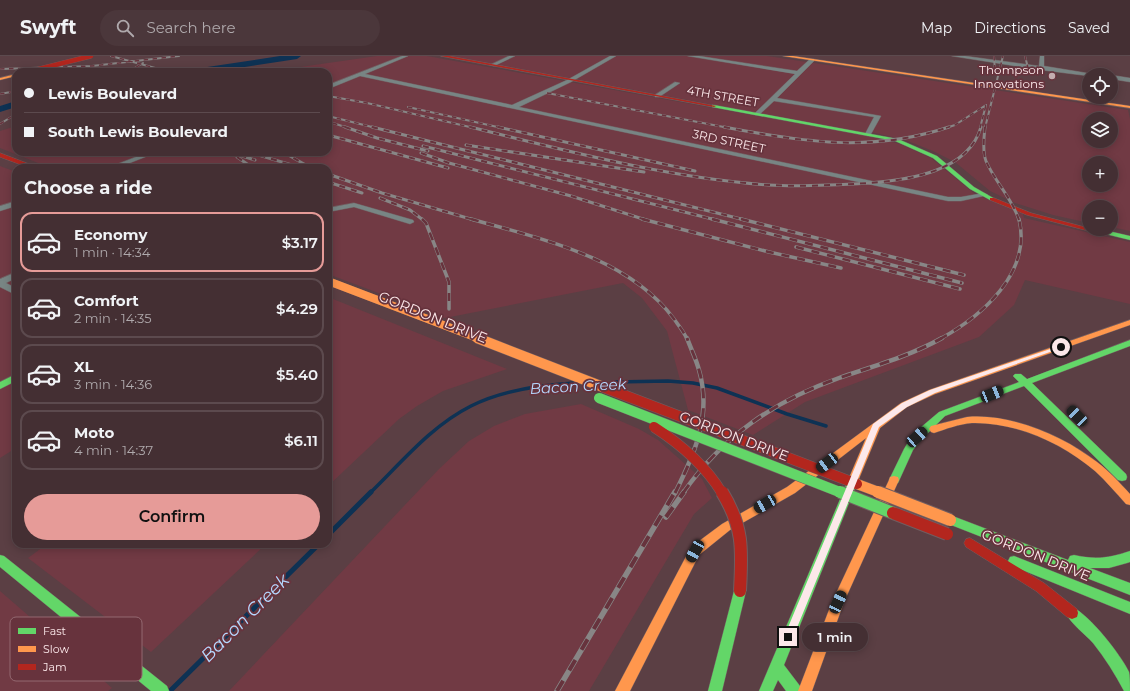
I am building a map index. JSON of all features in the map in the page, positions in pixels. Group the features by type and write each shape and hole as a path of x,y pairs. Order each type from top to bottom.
{"main road":[{"path":"43,68 91,56"},
{"name":"4TH STREET","path":"443,56 896,140 922,150 935,157 972,188 984,195"},
{"path":"785,56 1130,107"},
{"path":"0,79 12,76"},
{"path":"0,155 24,164"},
{"path":"0,161 12,165"},
{"path":"984,195 1029,214 1082,227"},
{"path":"1118,235 1130,238"},
{"name":"GORDON DRIVE","path":"332,283 1130,589"},
{"name":"GORDON DRIVE","path":"332,292 404,320"},
{"path":"1028,370 1130,322"},
{"path":"622,691 695,551 726,527 791,490 904,405 953,383 1007,367 1028,370 1130,343"},
{"path":"1007,367 1025,382 1119,473 1130,494"},
{"path":"1025,382 1028,370"},
{"path":"1028,370 1046,386"},
{"path":"0,386 12,379"},
{"path":"805,691 838,602 909,449 917,437 942,414 1025,382"},
{"name":"GORDON DRIVE","path":"715,691 740,591 741,557 738,527 730,505 707,469 694,456 660,430 591,395 970,543 1130,608"},
{"path":"917,437 949,422 972,420 1000,423 1030,431 1046,437 1086,459 1109,478 1130,501"},
{"path":"766,691 876,426"},
{"path":"963,525 1085,563 1122,561 1130,556"},
{"path":"970,543 1024,576 1071,611 1110,653 1122,671 1130,688"},
{"path":"0,560 70,617"},
{"path":"776,666 795,691"},
{"path":"142,675 162,691"},
{"path":"810,675 817,686"}],"street":[{"path":"332,86 406,56"},
{"path":"492,65 513,56"},
{"path":"513,107 570,80 614,56"},
{"path":"690,56 798,73"},
{"path":"954,56 1082,73"},
{"path":"1041,68 1042,56"},
{"path":"757,114 812,60"},
{"name":"3RD STREET","path":"361,75 948,199 962,199 984,195"},
{"path":"1118,78 1130,80"},
{"path":"657,96 677,83"},
{"path":"773,98 878,116 868,134"},
{"path":"121,164 143,156"},
{"path":"0,209 12,204"},
{"path":"332,209 354,205 410,222"},
{"path":"0,282 12,277"},
{"path":"0,282 12,290"}],"shaded area":[{"path":"377,56 427,56 868,136 900,144 931,158 975,194 1023,214 1024,218 1082,231 1082,236 1104,236 1130,242 1130,304 1025,280 1014,305 979,337 805,402 753,435 688,410 667,331 642,298 623,283 445,318 332,276 332,164 127,164 149,156 332,156 332,68 293,68"},
{"path":"451,56 767,56 1128,110 1130,119 1130,231 1118,228 1118,200 1082,200 1082,221 1053,215 1015,203 990,191 955,162 933,151 905,140 871,132 870,134"},
{"path":"12,127 12,153 0,148 0,131"},
{"path":"20,156 139,156 116,164 41,164"},
{"path":"0,166 12,170 12,450 0,458"},
{"path":"332,299 507,369 443,391 417,406 399,419 332,482"},
{"path":"581,404 639,429 658,440 702,479 712,498 694,514 589,691 229,691 439,469 469,441 494,426 525,414"},
{"path":"42,548 262,548 151,652 142,645 142,617 105,617 28,558"},
{"path":"0,591 30,617 10,617 10,681 104,681 112,688 108,691 0,691"}],"waterway":[{"path":"220,68 297,56"},
{"path":"0,109 12,105"},
{"name":"Bacon Creek","path":"614,382 668,381 693,383 717,388 787,414 826,426"},
{"name":"Bacon Creek","path":"332,531 417,446 456,414 483,400 508,392 548,385 574,383"},
{"name":"Bacon Creek","path":"170,691 315,548"}],"railway":[{"path":"111,56 131,61"},
{"path":"131,61 179,56"},
{"path":"994,56 995,72"},
{"path":"985,128 1003,56"},
{"path":"1025,56 1028,68"},
{"path":"31,68 92,66 131,61"},
{"path":"131,61 141,64"},
{"path":"135,68 141,64"},
{"path":"141,64 155,68"},
{"path":"0,69 12,69"},
{"path":"0,94 12,92"},
{"path":"547,93 729,128"},
{"path":"332,97 367,103 474,128"},
{"path":"949,127 955,125 986,105 980,128"},
{"path":"408,107 502,128"},
{"path":"0,124 12,116"},
{"path":"332,117 372,127"},
{"path":"333,123 345,127"},
{"path":"345,127 377,138 428,151"},
{"path":"372,127 742,219"},
{"path":"372,127 376,128"},
{"path":"470,127 655,170 731,181 794,186 884,182 918,176 935,171 950,164 964,154 974,142 981,127"},
{"path":"498,127 695,171"},
{"path":"724,127 781,137 836,142 892,140 920,135 949,127"},
{"path":"985,127 984,148 986,161 1012,204 1019,220"},
{"path":"332,136 448,168"},
{"path":"466,145 644,172"},
{"path":"423,146 716,220"},
{"path":"421,153 449,163 571,196 646,220"},
{"path":"242,156 255,160"},
{"path":"262,156 288,164"},
{"path":"290,156 304,164"},
{"path":"237,157 247,164"},
{"path":"332,175 382,193 474,220"},
{"path":"332,183 362,193"},
{"path":"380,198 410,210 423,220"},
{"path":"471,219 554,243 582,253 608,265 633,280 655,298 674,319 687,339"},
{"path":"642,219 769,252 841,268"},
{"path":"712,219 962,283"},
{"path":"742,219 964,275"},
{"path":"940,339 972,318 987,305 1000,291 1011,275 1018,257 1021,239 1019,219"},
{"path":"423,220 426,223 449,282 449,309"},
{"path":"796,247 960,289"},
{"path":"675,493 695,448 704,403 703,387 698,366 687,338"},
{"path":"683,493 715,454 733,438 772,409 815,387 879,365 940,339"},
{"path":"557,691 675,492"},
{"path":"666,517 684,492"}],"traffic: fast":[{"path":"714,106 896,140 935,157 972,188 992,199"},
{"path":"1118,235 1130,238"},
{"path":"894,480 909,449 917,437 942,414 1130,343"},
{"path":"1018,376 1036,391 1122,477"},
{"path":"0,386 12,379"},
{"path":"599,398 893,513"},
{"path":"766,691 854,478"},
{"path":"950,520 1130,589"},
{"path":"1074,560 1102,564 1116,562 1130,556"},
{"path":"0,560 70,617"},
{"path":"1014,561 1130,608"},
{"path":"715,691 740,591"},
{"path":"1072,613 1090,630 1105,648 1130,688"},
{"path":"776,666 795,691"},
{"path":"142,675 162,691"}],"traffic: slow":[{"path":"785,56 1130,107"},
{"path":"0,79 12,76"},
{"path":"332,283 603,387"},
{"path":"854,478 876,426 904,405 932,392 1130,322"},
{"path":"934,429 958,422 972,420 1004,423 1036,432 1066,446 1093,464 1108,477 1130,501"},
{"path":"622,691 695,551 726,527 791,490 875,426"},
{"path":"805,691 838,602 894,480"},
{"path":"857,484 950,520"}],"traffic: jam":[{"path":"43,68 91,56"},
{"path":"443,56 714,106"},
{"path":"0,155 24,164"},
{"path":"992,199 1029,214 1082,227"},
{"path":"603,387 857,484"},
{"path":"654,427 678,443 688,452 708,472 723,495 737,522 741,535 742,559 740,591"},
{"path":"893,513 947,534"},
{"path":"970,543 1040,587 1072,613"}],"place":[{"name":"Thompson Innovations","path":"1052,76"}],"route":[{"path":"788,637 876,426 904,405 953,383 983,375 1061,347"}]}
